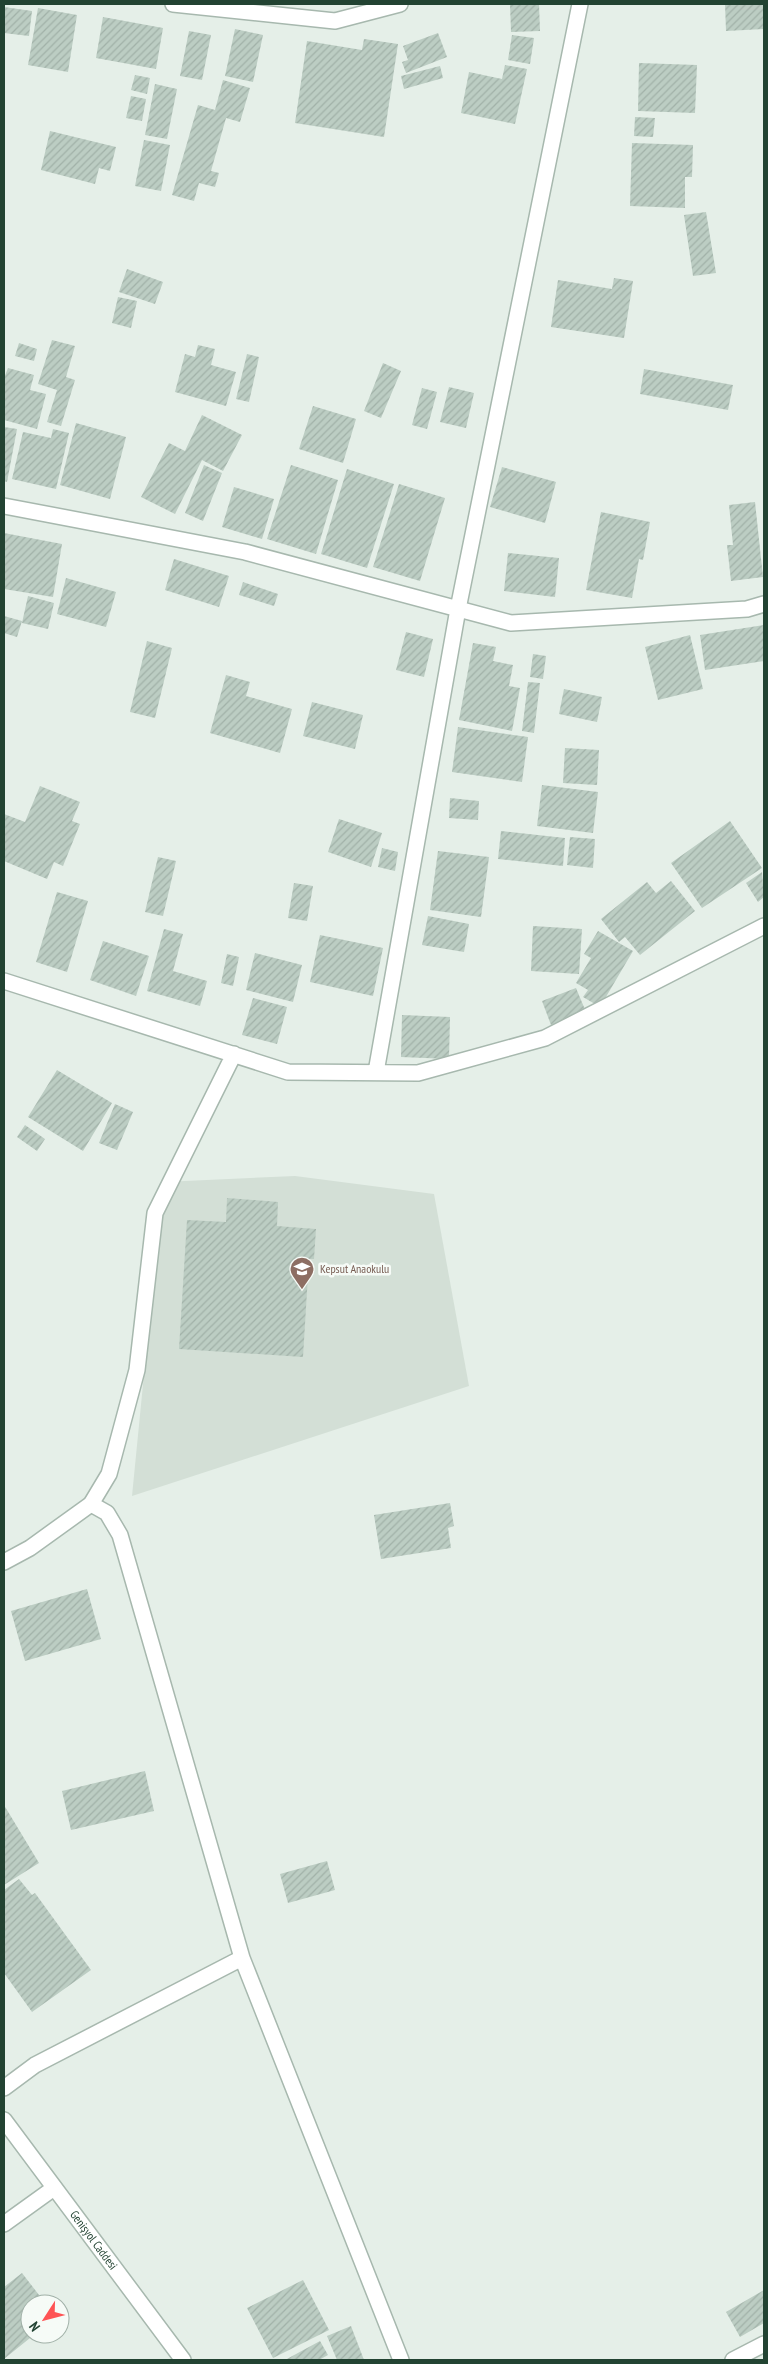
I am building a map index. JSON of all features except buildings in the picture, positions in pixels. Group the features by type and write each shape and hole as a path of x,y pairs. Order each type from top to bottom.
{"street":[{"path":"174,4 335,21 400,4"},
{"path":"376,1072 458,609 580,4"},
{"path":"4,506 245,552 510,623 747,608 764,604"},
{"path":"4,981 288,1072 418,1073 545,1038 764,926"},
{"path":"4,1562 30,1548 91,1504 109,1474 137,1370 156,1213 234,1054"},
{"path":"91,1504 107,1513 120,1534 242,1958 401,2360"},
{"path":"4,2088 35,2065 242,1958"},
{"name":"Genişyol Caddesi","path":"4,2120 183,2360"},
{"path":"4,2224 54,2188"},
{"path":"734,2360 764,2344"}],"shaded area":[{"name":"Kepsut Anaokulu","path":"295,1176 434,1194 469,1386 132,1496 163,1182"}],"place":[{"name":"Kepsut Anaokulu","path":"302,1290"}]}
